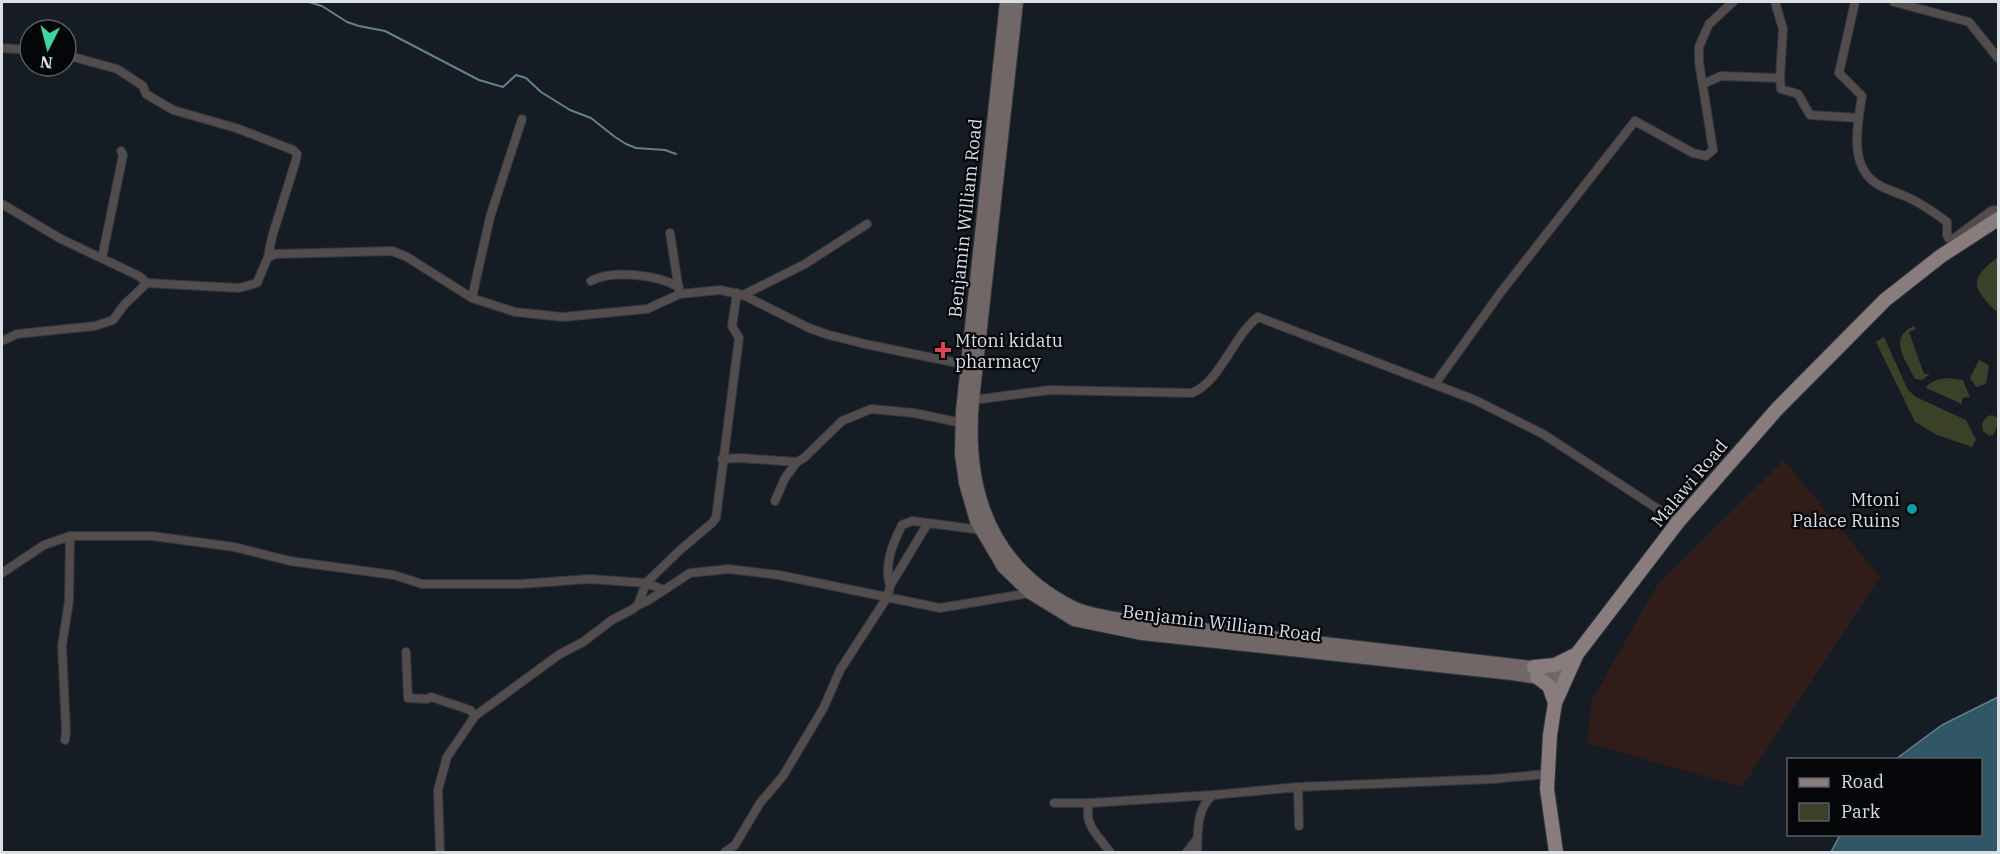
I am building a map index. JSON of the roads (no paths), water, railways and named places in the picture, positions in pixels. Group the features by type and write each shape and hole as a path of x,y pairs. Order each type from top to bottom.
{"main road":[{"name":"Benjamin William Road","path":"1006,2 972,366 971,456 986,527 1003,567 1030,593 1074,620 1142,634 1535,672"},
{"name":"Benjamin William Road","path":"1017,2 972,366 962,423 961,454 965,483 975,521 986,527 1028,577 1075,609 1140,622 1566,676"},
{"name":"Malawi Road","path":"1556,852 1547,774 1550,735 1556,704 1576,654 1678,522 1770,415 1874,310 1941,255 1998,217"},
{"path":"1556,704 1549,686 1535,672 1576,654"}],"street":[{"path":"1435,384 1501,292 1635,121 1693,153 1706,156 1713,150 1699,62 1699,47 1708,24 1733,2"},
{"path":"1775,2 1783,29 1781,89 1798,94 1810,115 1858,118"},
{"path":"1856,2 1839,73 1862,96 1858,118 1858,155 1872,181 1937,214 1947,222 1949,239 1953,239 1991,211 1995,210 1998,217"},
{"path":"1894,2 1969,22 1998,58"},
{"path":"2,48 18,49"},
{"path":"2,204 61,239 139,276 147,283 239,288 257,283 268,257 297,154 293,150 236,128 173,110 146,94 143,86 117,69 78,58"},
{"path":"1703,84 1721,76 1780,78"},
{"path":"472,298 490,217 522,119"},
{"path":"102,258 123,155 121,151"},
{"path":"740,294 805,264 867,224"},
{"path":"670,233 679,291"},
{"path":"268,257 285,253 392,251 407,257 472,298 515,312 563,317 647,309 679,291 720,290 740,294 809,328 829,335 972,366"},
{"path":"591,281 608,274 631,276 662,280 679,291"},
{"path":"2,341 17,334 95,326 113,320 124,305 147,283"},
{"path":"638,605 644,587 716,518 739,338 738,334 732,330 732,326 740,294"},
{"path":"973,400 1050,390 1102,389 1167,394 1192,393 1206,384 1243,332 1258,317 1497,410 1527,428 1543,434 1678,522"},
{"path":"775,501 785,478 797,462 842,421 871,409 914,413 962,423"},
{"path":"722,459 797,462"},
{"path":"890,586 888,576 890,552 902,525 912,521 986,527"},
{"path":"725,852 735,845 760,803 783,776 824,707 840,670 888,596 890,586 928,524"},
{"path":"65,740 62,646 69,602 70,536"},
{"path":"2,573 44,545 70,536 152,536 234,547 290,561 394,575 422,584 520,584 589,579 664,590"},
{"path":"440,852 438,790 447,757 475,716 560,654 583,642 612,620 690,573 729,569 779,575 947,608 1030,593"},
{"path":"644,587 653,597"},
{"path":"406,652 408,698 427,699 431,697 470,710 475,716"},
{"path":"1054,803 1090,803 1298,787 1493,779 1547,774"},
{"path":"1298,787 1299,826"},
{"path":"1197,852 1201,810 1205,802 1213,795"},
{"path":"1090,803 1087,813 1090,825 1110,852"},
{"path":"1187,852 1198,837"}],"water":[{"path":"1998,697 1998,852 1831,852 1839,836 1982,836 1982,758 1897,758 1942,725"}],"waterway":[{"path":"309,2 322,6 347,22 385,31 479,80 503,87 516,75 526,78 541,92 570,110 591,118 626,144 636,148 665,150 676,154"},
{"path":"1993,2 1998,2"}],"place":[{"name":"Mtoni kidatu pharmacy","path":"943,350"},
{"name":"Mtoni Palace Ruins","path":"1912,509"}]}
